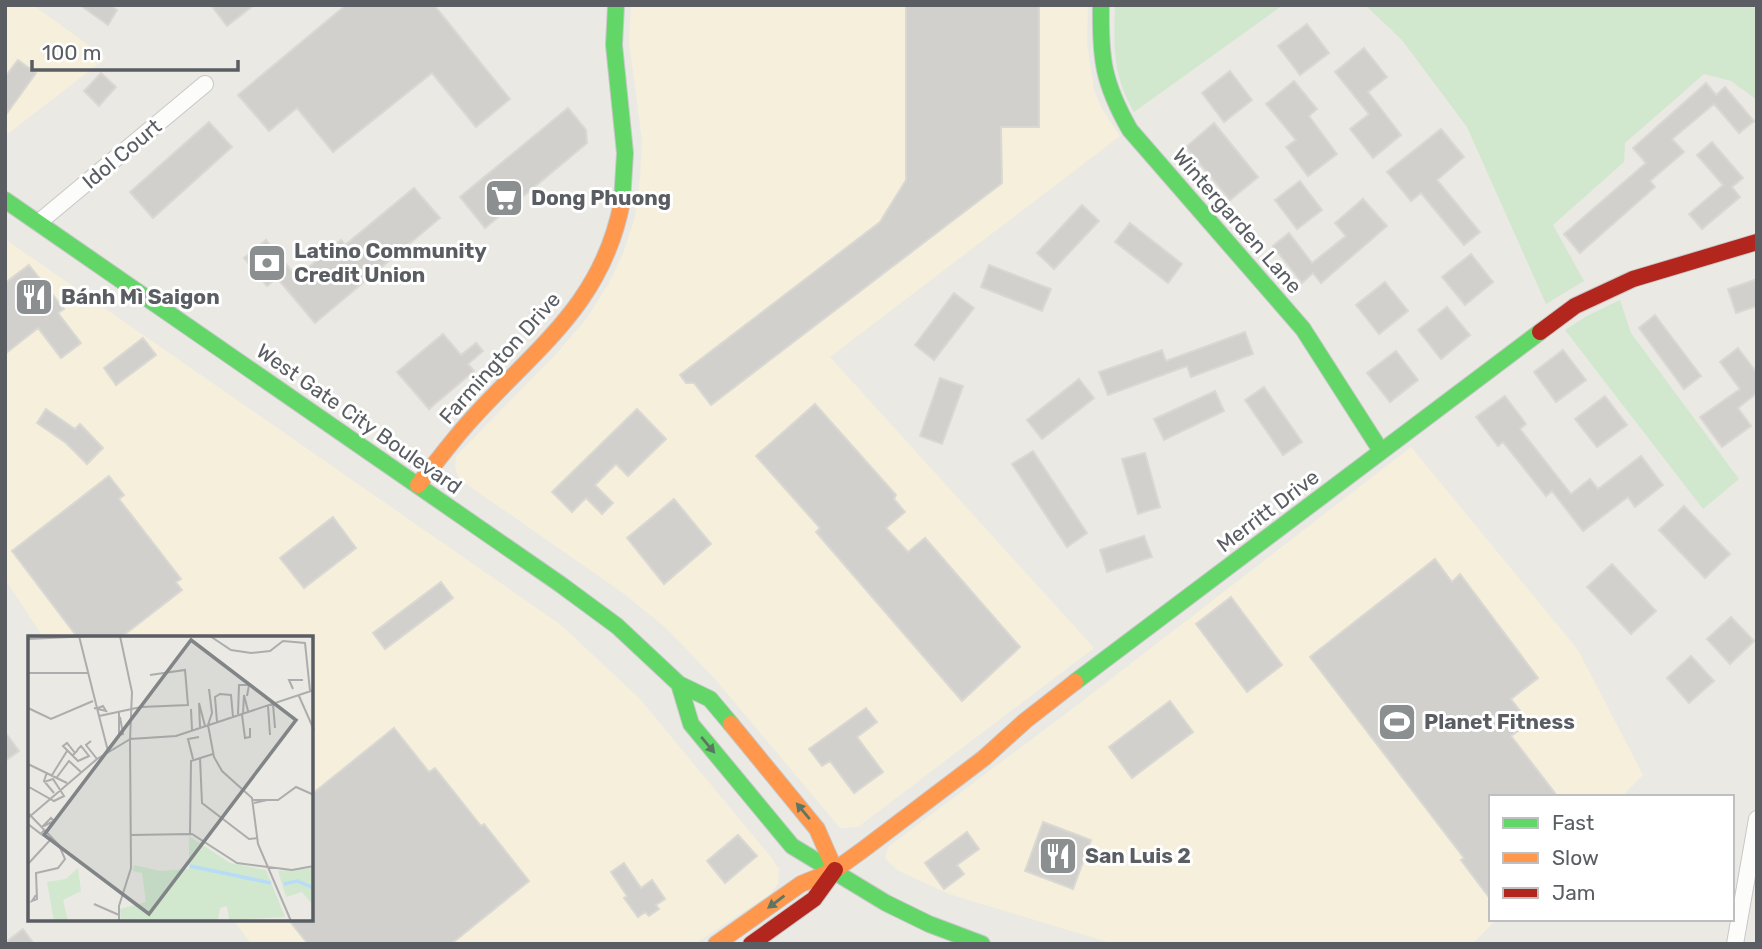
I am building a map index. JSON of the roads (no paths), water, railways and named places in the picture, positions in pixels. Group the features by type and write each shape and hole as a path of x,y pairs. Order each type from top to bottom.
{"street":[{"name":"Farmington Drive","path":"418,485 469,422 571,315 603,264 622,204 625,153 614,45 616,5"},
{"name":"Wintergarden Lane","path":"1101,5 1100,55 1103,79 1113,103 1130,131 1303,330 1381,451"},
{"name":"Idol Court","path":"38,223 205,85"},
{"name":"West Gate City Boulevard","path":"5,200 418,485 617,626 679,684 710,699 817,829 835,870"},
{"name":"Merritt Drive","path":"716,944 801,884 835,870 984,758 1025,721 1576,306 1633,279 1757,242"},
{"path":"679,684 691,724 792,846 886,903 930,925 982,944"},
{"path":"1735,944 1750,894 1757,819"},
{"name":"Merritt Drive","path":"751,944 814,899 835,870"}],"place":[{"name":"Dong Phuong","path":"504,198"},
{"name":"Latino Community Credit Union","path":"267,263"},
{"name":"Bánh Mì Saigon","path":"34,297"},
{"name":"Planet Fitness","path":"1397,722"},
{"name":"San Luis 2","path":"1058,856"}]}
